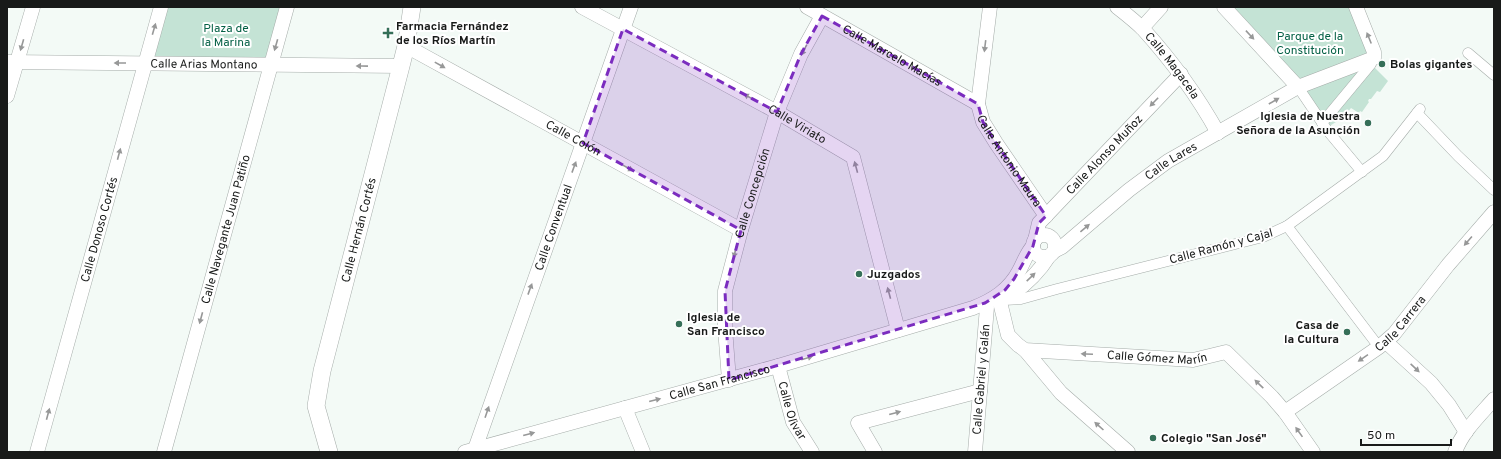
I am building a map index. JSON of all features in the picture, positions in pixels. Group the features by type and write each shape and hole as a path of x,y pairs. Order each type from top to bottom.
{"street":[{"path":"7,96 12,62 33,7"},
{"name":"Calle Donoso Cortés","path":"37,452 161,7"},
{"name":"Calle Navegante Juan Patiño","path":"164,452 287,7"},
{"name":"Calle Hernán Cortés","path":"329,452 316,406 322,371 406,46 412,7"},
{"name":"Calle Viriato","path":"582,7 777,112 853,157 898,330"},
{"name":"Calle Conventual","path":"472,451 632,7"},
{"name":"Calle Marcelo Macías","path":"807,7 978,104"},
{"name":"Calle Antonio Maura","path":"990,7 978,104 983,122 996,144 1046,216"},
{"name":"Calle Magacela","path":"1117,7 1142,28 1181,74 1201,102 1218,133"},
{"path":"1142,28 1161,7"},
{"path":"1224,7 1298,87 1322,123 1362,172"},
{"path":"1298,87 1374,58 1374,52 1356,7"},
{"name":"Calle Concepción","path":"729,380 725,328 725,291 740,230 777,112 801,54 822,16"},
{"name":"Calle Colón","path":"406,46 740,230"},
{"path":"1468,53 1494,75"},
{"name":"Calle Arias Montano","path":"12,62 401,66"},
{"path":"1322,123 1371,64"},
{"name":"Calle Alonso Muñoz","path":"991,304 985,303 1005,290 1014,279 1034,243 1039,223 1181,74"},
{"name":"Calle Lares","path":"991,304 1014,293 1052,254 1129,190 1168,161 1298,87"},
{"name":"Calle Ramón y Cajal","path":"991,304 1021,299 1263,237 1287,226 1382,156 1418,111 1458,156 1494,190"},
{"name":"Calle Carrera","path":"1285,412 1383,344 1394,334 1418,306 1448,265 1494,212"},
{"path":"1287,226 1383,344 1431,383 1449,405 1466,432"},
{"path":"1034,243 1041,236 1048,236 1055,244 1052,254"},
{"path":"991,304 1008,335 1025,350 1061,393 1128,452"},
{"name":"Calle San Francisco","path":"472,451 729,380 991,304"},
{"name":"Calle Gabriel y Galán","path":"975,452 985,332 991,304"},
{"path":"985,332 1008,335"},
{"name":"Calle Gómez Marín","path":"1025,350 1193,360 1226,352 1272,396 1285,412"},
{"name":"Calle Olivar","path":"778,366 793,422 812,452"},
{"path":"875,452 858,423 980,391"},
{"path":"1455,452 1466,432 1494,399"},
{"path":"625,408 644,452"},
{"path":"1285,412 1313,452"}],"highlighted area":[{"path":"822,16 978,104 983,122 1046,216 1039,223 1033,246 1014,279 1005,290 985,303 729,380 725,291 741,230 583,143 623,29 777,112 801,54"}],"green space":[{"name":"Plaza de la Marina","path":"161,7 287,7 271,64 145,63"},
{"name":"Parque de la Constitución","path":"1224,7 1356,7 1371,64 1388,81 1380,92 1377,91 1371,99 1369,99 1369,102 1362,112 1360,111 1359,113 1351,108 1344,117 1328,127"}],"place":[{"name":"Farmacia Fernández de los Ríos Martín","path":"388,33"},
{"name":"Bolas gigantes","path":"1382,64"},
{"name":"Iglesia de Nuestra Señora de la Asunción","path":"1368,123"},
{"name":"Juzgados","path":"859,274"},
{"name":"Iglesia de San Francisco","path":"679,324"},
{"name":"Casa de la Cultura","path":"1347,332"},
{"name":"Colegio \"San José\"","path":"1153,438"}]}
